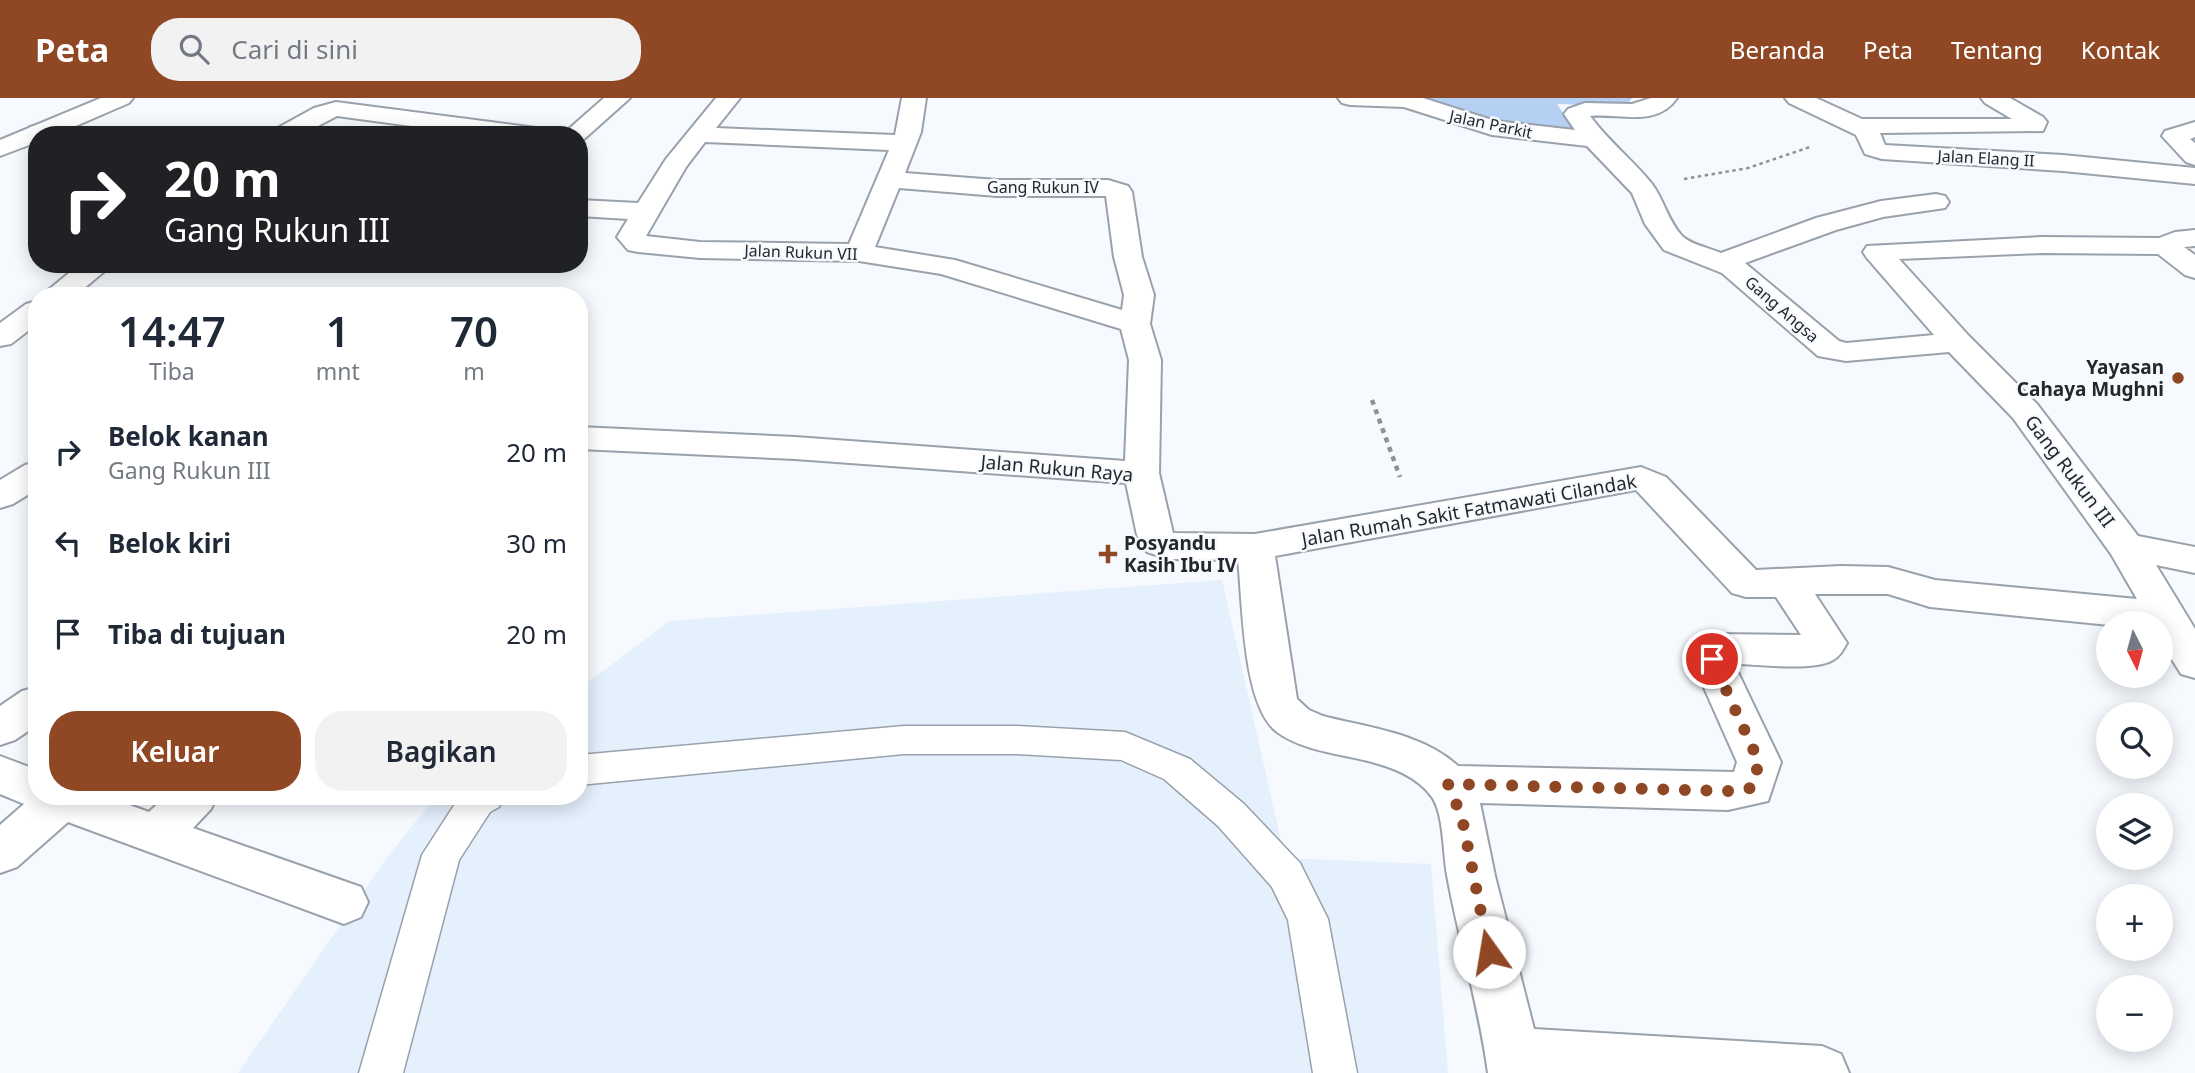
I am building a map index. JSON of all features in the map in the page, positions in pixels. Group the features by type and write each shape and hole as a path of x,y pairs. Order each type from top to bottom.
{"street":[{"path":"53,126 121,98"},
{"path":"585,126 618,98"},
{"name":"Jalan Rukun VII","path":"728,98 675,164 631,237 638,244 700,250 859,253 945,266 1135,324"},
{"path":"859,253 905,143 914,98"},
{"name":"Jalan Parkit","path":"1350,98 1406,100 1492,128 1594,139"},
{"path":"1665,98 1661,103 1642,110 1597,108 1578,111 1576,114 1594,139 1638,184 1659,225 1674,244 1728,264"},
{"name":"Jalan Elang II","path":"1797,98 1867,131 1871,145 1882,152 2063,163 2195,176"},
{"path":"1858,126 2034,125 2035,121 1993,98"},
{"path":"299,126 341,104 479,126"},
{"path":"2195,129 2174,136 2195,157"},
{"path":"700,135 905,143"},
{"path":"0,149 28,137"},
{"name":"Gang Rukun IV","path":"891,180 997,188 1115,189 1119,192 1128,257 1139,295 1135,324 1145,360 1142,473"},
{"name":"Gang Angsa","path":"1936,202 1881,209 1826,224 1728,264 1829,349 1846,352 1957,342"},
{"path":"588,209 646,212"},
{"path":"2180,242 2195,269"},
{"name":"Gang Rukun III","path":"2163,611 2126,547 2025,411 1957,342 1877,252 2180,242"},
{"path":"68,287 87,273"},
{"path":"0,337 28,317"},
{"name":"Jalan Rukun Raya","path":"588,438 795,448 1142,473 1155,535 1160,542 1169,546 1255,547"},
{"name":"Jalan Rumah Sakit Fatmawati Cilandak","path":"1255,547 1641,478 1654,485 1746,583 1788,584 1891,579 1915,585 1930,593 2115,611"},
{"path":"0,496 28,479"},
{"path":"1255,547 1273,690 1281,710 1298,723 1321,732 1398,752 1426,766 1448,784 1462,818 1471,875 1514,1064 1822,1073"},
{"path":"2126,547 2195,560"},
{"path":"1448,784 1728,791 1752,788 1759,762 1709,653 1716,649 1818,650 1827,643 1788,584"},
{"name":"Gang Rukun III","path":"2174,629 2195,663"},
{"path":"0,728 28,709"},
{"path":"0,775 28,787"},
{"path":"0,853 42,805"},
{"path":"75,805 344,902"},
{"path":"157,835 186,805"}],"lane":[{"path":"588,768 904,740 1017,740 1125,746 1177,769 1231,815 1286,876 1308,919 1335,1073"},
{"path":"381,1073 441,855 474,805"}],"path":[{"path":"1638,184 1742,171 1787,158 1858,126"},
{"path":"1372,400 1415,520"}],"shaded area":[{"path":"1405,98 1632,98 1626,106 1557,104 1579,136 1506,123"},
{"path":"1222,580 1285,858 1431,864 1448,1073 238,1073 388,856 429,805 588,805 588,682 670,621"}],"place":[{"name":"Yayasan Cahaya Mughni","path":"2178,378"},
{"name":"Posyandu Kasih Ibu IV","path":"1108,554"}],"route":[{"path":"1489,952 1471,875 1462,818 1448,784 1728,791 1752,788 1759,762 1712,659"}]}
